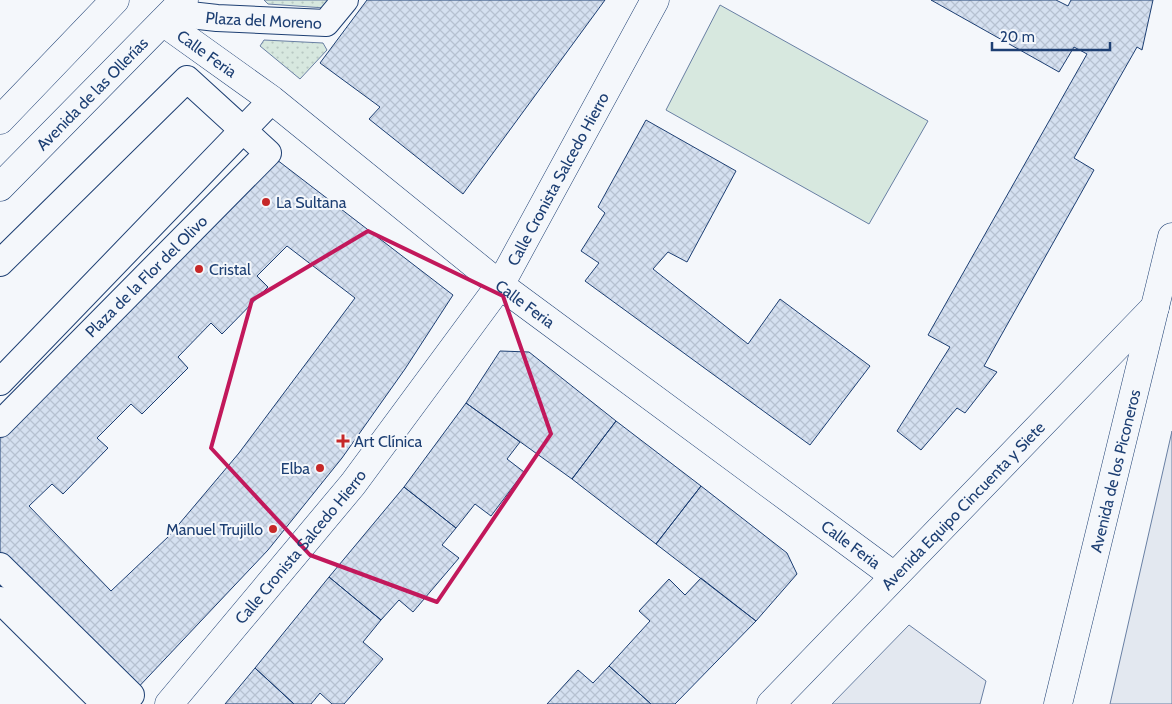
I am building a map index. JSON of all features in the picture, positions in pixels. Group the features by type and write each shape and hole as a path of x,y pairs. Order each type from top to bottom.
{"street":[{"path":"0,120 115,0"},
{"name":"Plaza del Moreno","path":"173,12 216,18 326,24 345,0"},
{"name":"Calle Cronista Salcedo Hierro","path":"170,704 353,484 500,285 655,0"},
{"name":"Calle Feria","path":"173,12 272,100 500,285 894,576"},
{"name":"Avenida de las Ollerías","path":"0,187 173,12"},
{"name":"Plaza de la Flor del Olivo","path":"0,263 187,79 268,153 0,424"},
{"name":"Plaza de la Flor del Olivo","path":"0,382 272,100"},
{"name":"Avenida de los Piconeros","path":"1058,704 1172,237"},
{"name":"Avenida Equipo Cincuenta y Siete","path":"771,704 1155,307"},
{"path":"0,566 131,695 122,704"},
{"path":"0,600 105,704"}],"highlighted area":[{"path":"368,231 503,296 551,434 437,602 310,555 211,448 252,300"}],"shaded area":[{"path":"264,0 331,0 325,8 268,4"},
{"path":"720,5 928,121 869,224 666,110"},
{"path":"264,40 323,43 327,50 300,79 260,46"},
{"path":"1172,431 1172,704 1110,704"},
{"path":"909,625 986,681 980,704 832,704"}],"building":[{"path":"367,0 605,0 463,194 369,119 380,107 320,63"},
{"path":"931,0 1056,0 1068,6 1071,0 1153,0 1142,50 1137,47 1074,158 1094,170 984,366 997,372 965,413 957,408 921,450 897,431 950,347 928,335 1087,54 1074,47 1059,72"},
{"path":"646,120 736,171 687,262 668,252 653,269 748,344 780,299 870,366 810,445 585,281 599,263 581,251 605,213 598,207"},
{"path":"268,153 453,295 405,369 342,458 268,550 131,695 0,566 0,424","holes":["287,246 355,298 239,453 169,536 111,591 29,506 52,484 63,494 108,448 97,438 131,404 142,414 188,368 178,357 211,323 222,334 268,287 257,276"]},
{"path":"500,351 529,352 616,421 572,479 466,403"},
{"path":"466,403 520,442 507,459 524,472 491,516 475,504 456,528 404,487"},
{"path":"616,421 701,486 656,544 572,479"},
{"path":"701,486 787,553 797,574 756,621 656,544"},
{"path":"404,487 456,528 442,545 459,558 413,612 399,600 381,620 329,577"},
{"path":"329,577 381,620 363,642 383,659 344,704 332,704 320,693 311,704 294,704 255,668"},
{"path":"701,578 756,621 675,704 651,704 609,666 650,621 639,611 669,579 685,595"},
{"path":"609,666 651,704 547,704 578,670 593,683"},
{"path":"255,668 294,704 225,704"}],"place":[{"name":"La Sultana","path":"266,202"},
{"name":"Cristal","path":"199,269"},
{"name":"Art Clínica","path":"343,441"},
{"name":"Elba","path":"320,468"},
{"name":"Manuel Trujillo","path":"273,529"}]}
